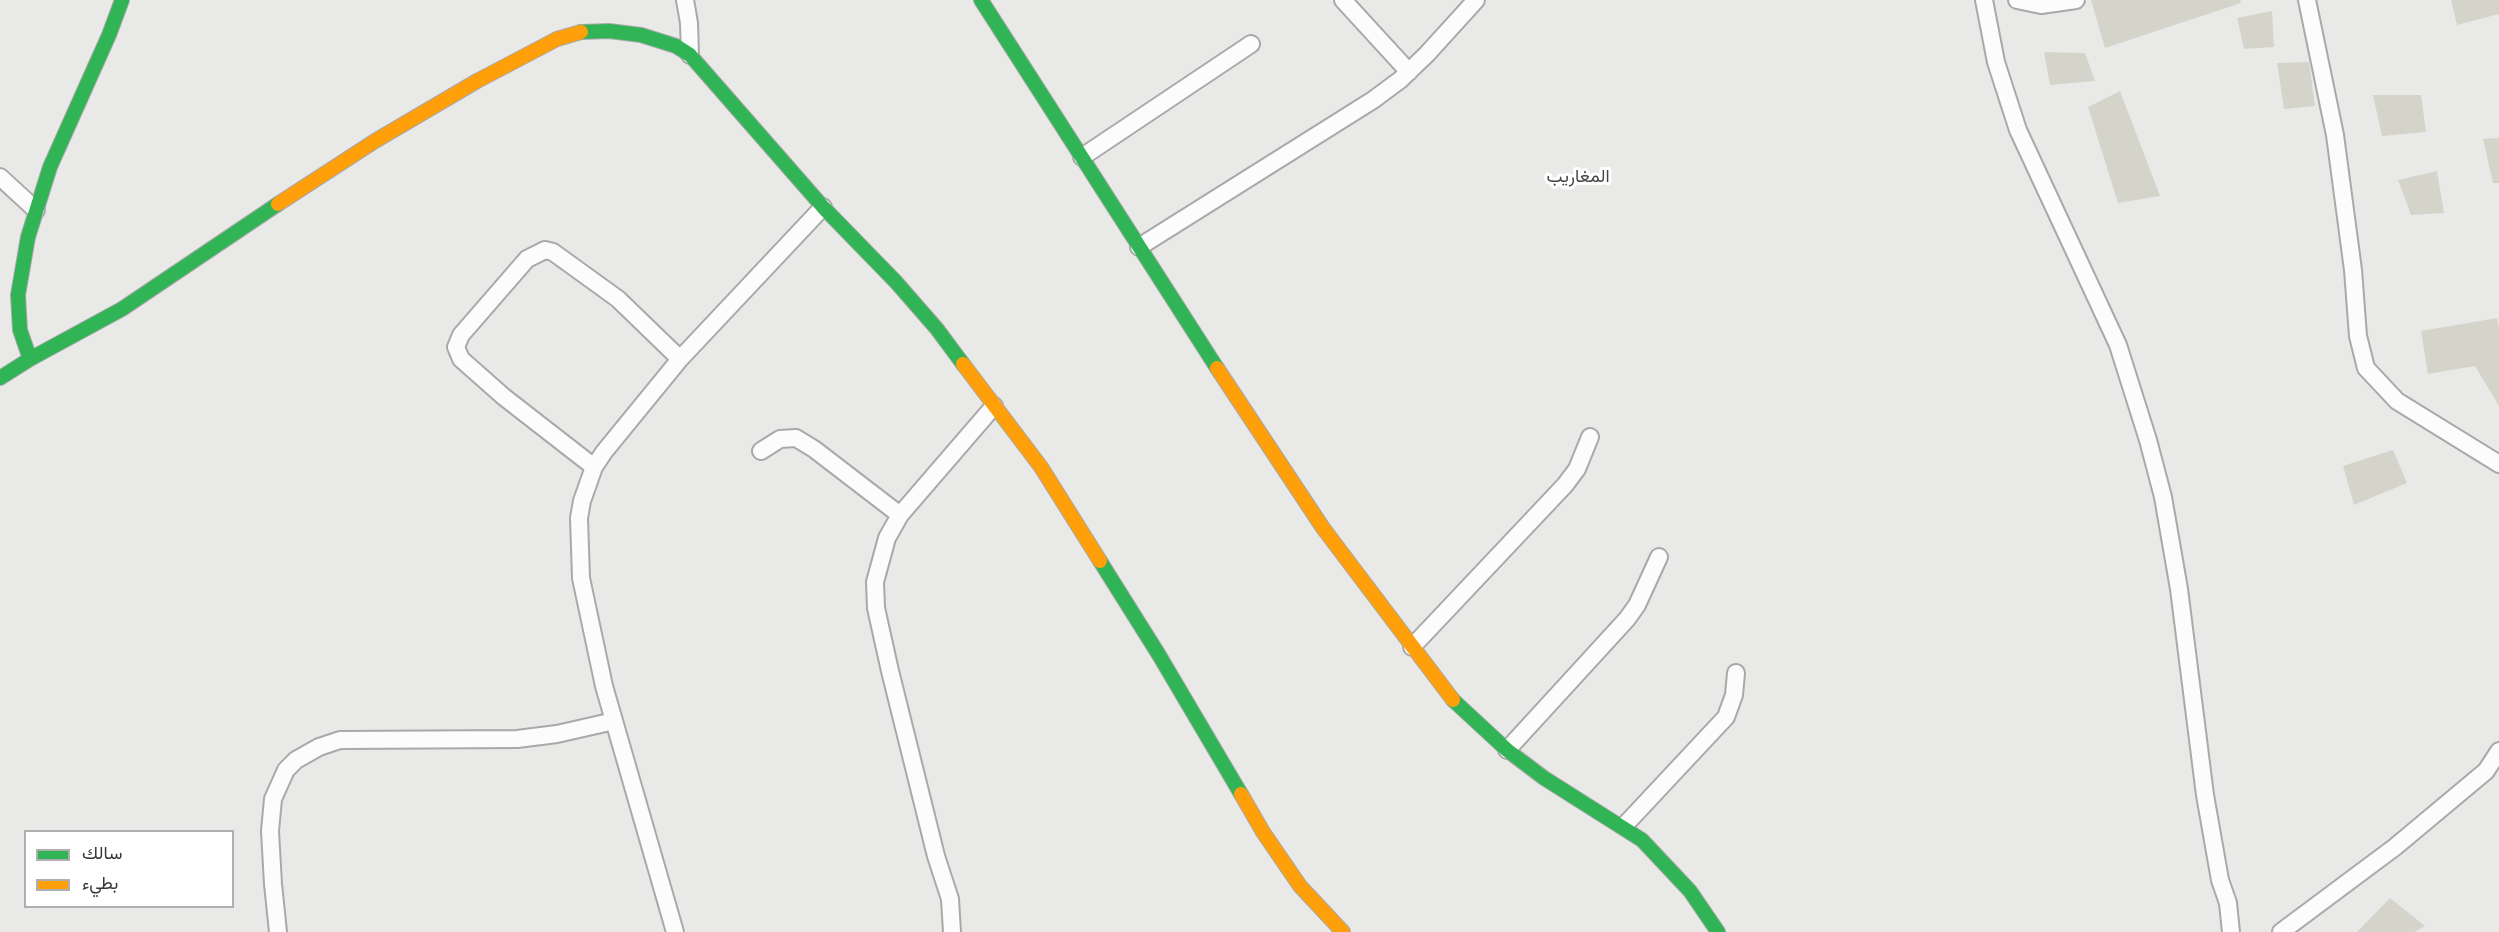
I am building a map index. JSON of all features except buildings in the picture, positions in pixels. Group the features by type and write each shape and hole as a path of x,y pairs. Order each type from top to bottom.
{"street":[{"path":"30,359 20,330 18,295 36,210 50,167 110,35 122,0"},
{"path":"685,0 689,23 690,55"},
{"path":"981,0 1316,519 1455,703 1507,750 1544,778 1624,826 1659,856 1690,891 1718,932"},
{"path":"1343,0 1409,72"},
{"path":"1139,247 1373,100 1409,72 1476,0"},
{"path":"1984,0 1996,62 2018,130 2118,345 2148,440 2163,497 2186,640 2205,795 2220,880 2228,903 2231,932"},
{"path":"2017,0 2042,5 2076,0"},
{"path":"2307,0 2335,135 2353,270 2358,336 2366,368 2397,401 2499,464"},
{"path":"0,378 122,309 375,141 477,81 557,39 586,31 625,32 663,41 690,55 823,207 896,282 937,329 1041,466 1159,655 1263,832 1300,886 1343,932"},
{"path":"1082,157 1251,44"},
{"path":"0,177 36,210"},
{"path":"675,932 604,686 581,578 579,518 587,482 604,452 680,359 823,207"},
{"path":"594,467 504,398 461,359 456,347 461,334 527,259 545,250 553,252 618,299 680,359"},
{"path":"952,932 950,899 936,856 876,608 875,582 887,538 900,515 994,406"},
{"path":"1412,647 1565,485 1577,469 1590,437"},
{"path":"761,451 780,440 796,438 814,448 900,515"},
{"path":"1507,750 1627,619 1637,605 1659,557"},
{"path":"1624,826 1726,717 1734,695 1736,673"},
{"path":"278,932 270,831 273,799 286,770 296,760 319,747 340,740 517,739 557,734 614,721"},
{"path":"2281,932 2395,847 2486,771 2499,751"}],"traffic: fast":[{"path":"30,359 20,330 18,295 28,237 50,167 109,35 122,0"},
{"path":"981,0 1217,368"},
{"path":"581,32 609,31 641,35 676,46 690,55 823,207 896,282 937,329 963,364"},
{"path":"0,378 122,309 278,204"},
{"path":"1100,561 1159,655 1241,794"},
{"path":"1453,700 1507,750 1544,778 1642,840 1690,891 1718,932"}],"traffic: slow":[{"path":"278,204 375,141 477,81 557,39 581,32"},
{"path":"963,364 1041,467 1100,561"},
{"path":"1217,368 1323,528 1453,700"},
{"path":"1241,794 1263,832 1300,886 1343,932"}],"district":[{"name":"المغاريب","path":"1578,177"}]}
